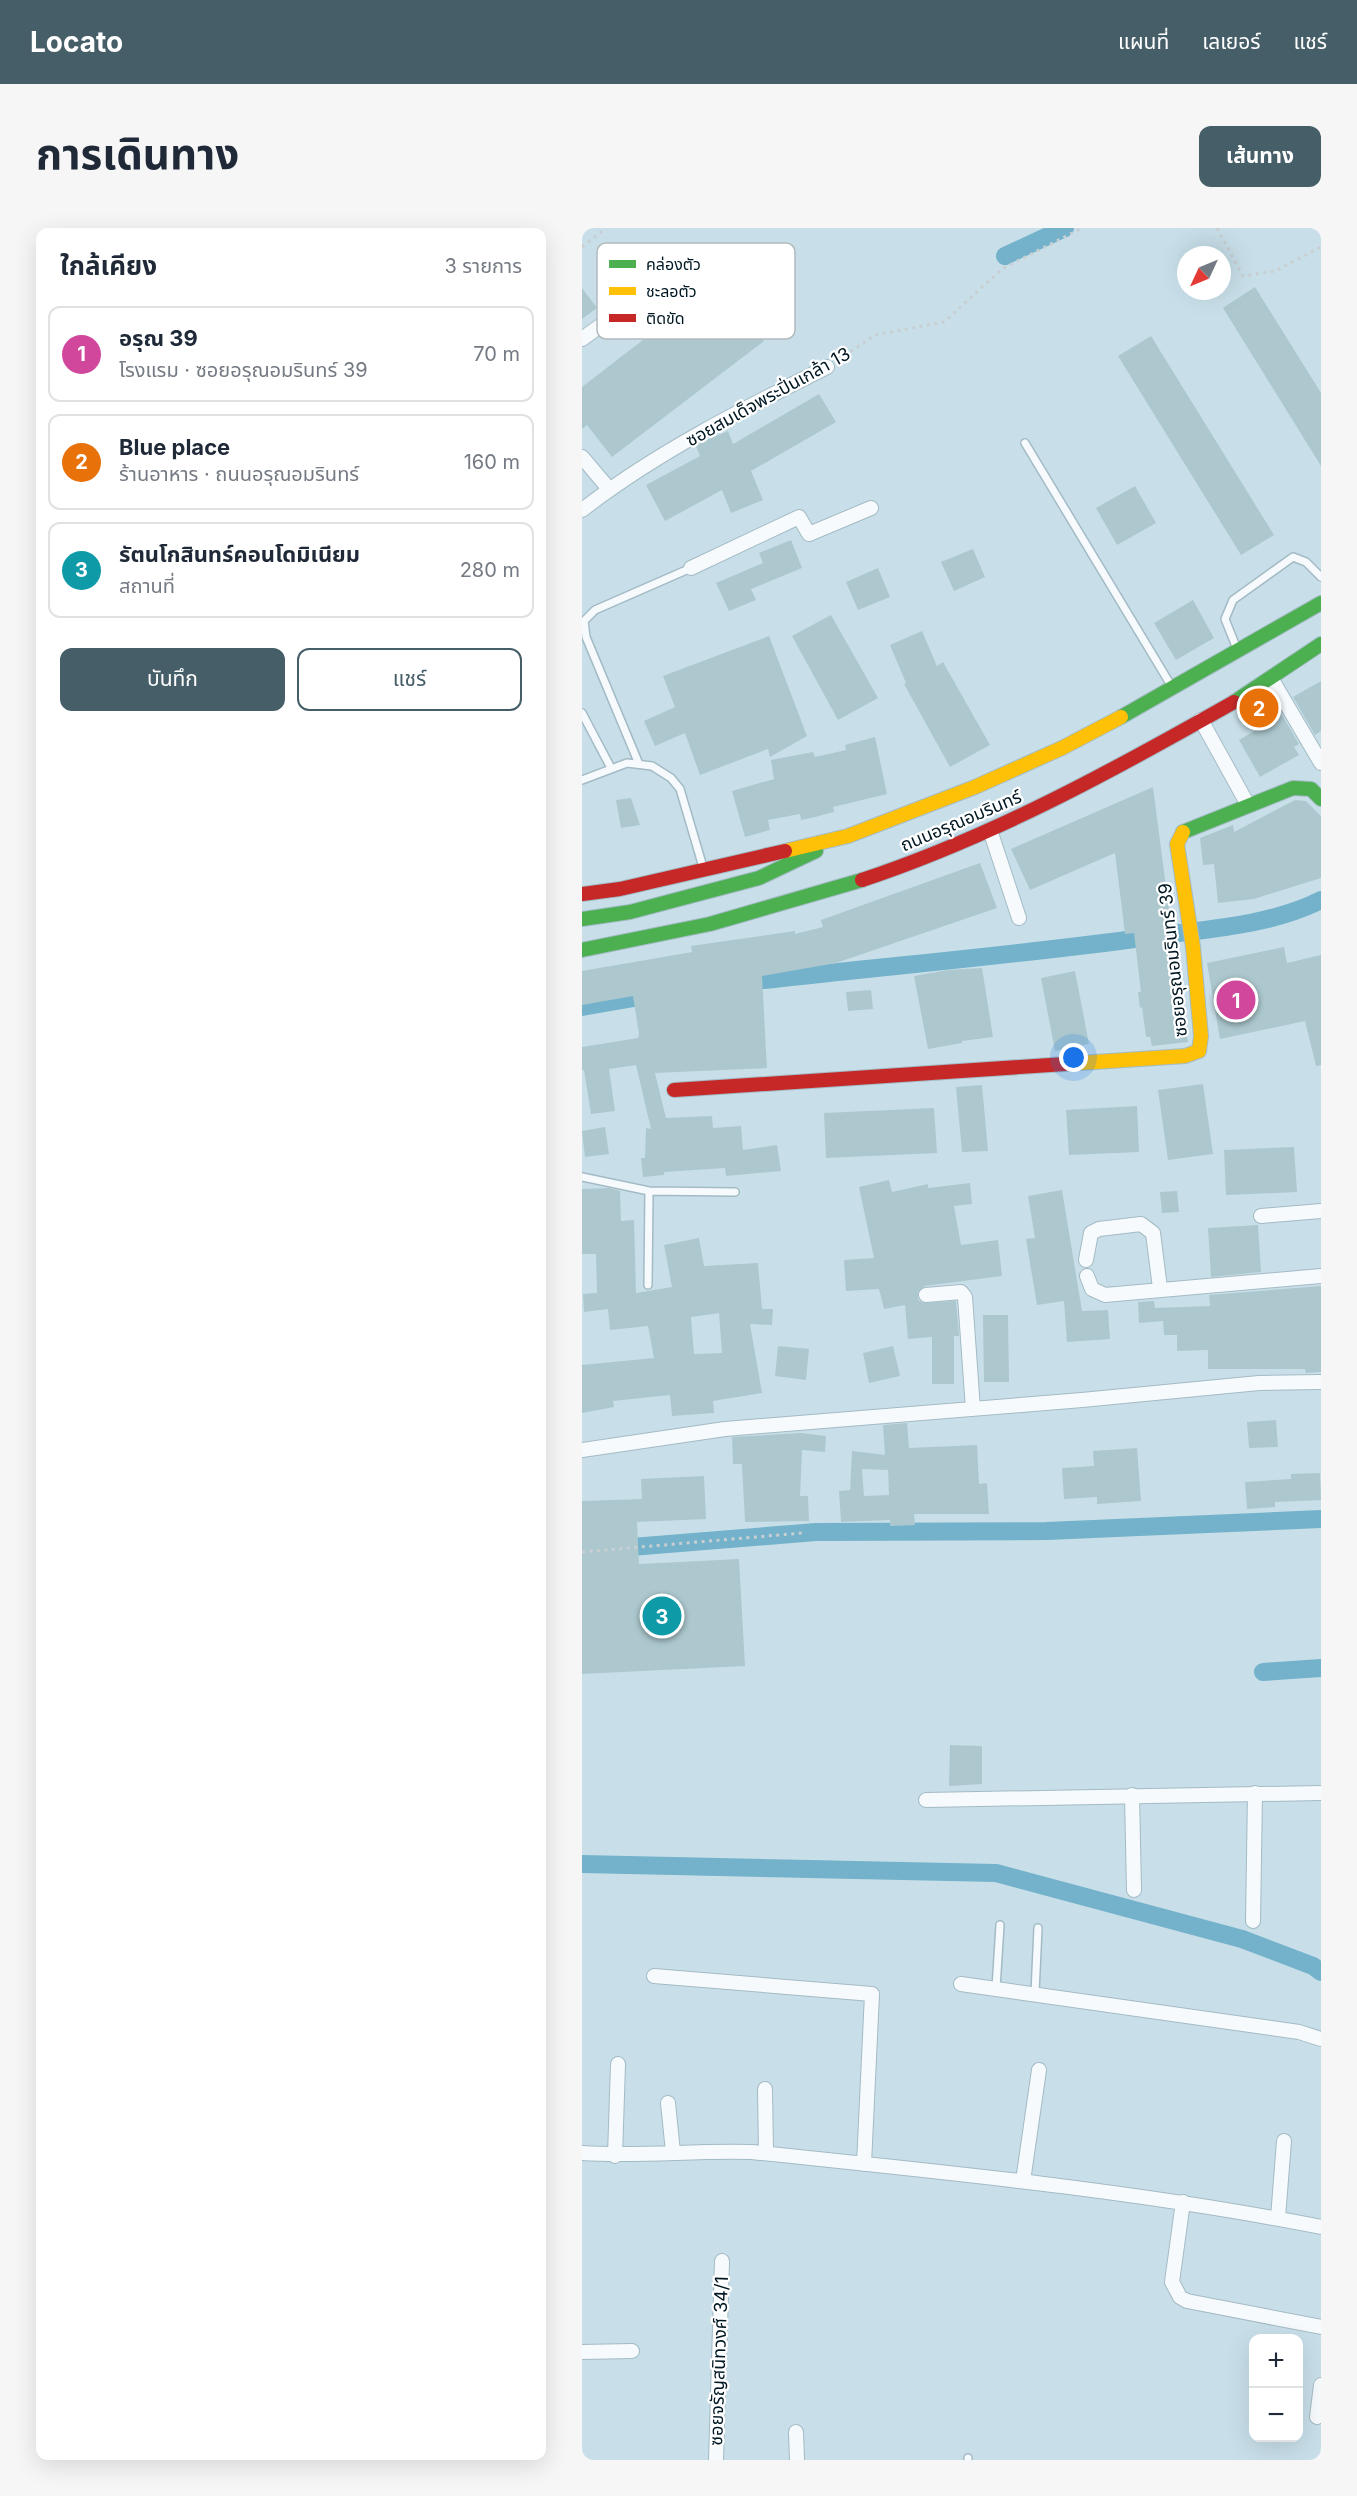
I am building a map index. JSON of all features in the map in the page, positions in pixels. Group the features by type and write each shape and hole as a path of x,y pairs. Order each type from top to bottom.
{"main road":[{"path":"1244,649 1321,588"},
{"name":"ถนนอรุณอมรินทร์","path":"582,894 620,889 848,836 975,787 1062,748 1174,689 1321,603"},
{"name":"ถนนอรุณอมรินทร์","path":"582,950 701,925 842,886 919,860 1064,796 1201,720 1321,646"},
{"name":"ซอยอรุณอมรินทร์ 39","path":"674,1090 1185,1056 1198,1051 1201,1036 1193,947 1177,844 1183,832 1293,788 1311,789 1321,799"},
{"path":"582,919 630,912 759,878 848,836"}],"street":[{"path":"582,339 597,328"},
{"name":"ซอยสมเด็จพระปิ่นเกล้า 13","path":"582,510 609,489 732,415 827,367"},
{"path":"582,456 609,489"},
{"path":"691,568 799,517 809,534 871,508"},
{"path":"1271,678 1321,762"},
{"path":"1201,720 1248,805"},
{"path":"990,830 1019,918"},
{"path":"1261,1216 1321,1211"},
{"path":"1086,1260 1091,1233 1099,1229 1141,1224 1154,1233 1160,1288"},
{"path":"1088,1276 1092,1289 1098,1294 1321,1276"},
{"path":"926,1295 961,1292 965,1297 973,1409"},
{"path":"582,1450 725,1429 1258,1383 1321,1382"},
{"path":"926,1800 1321,1793"},
{"path":"1253,1921 1255,1794"},
{"path":"1132,1795 1134,1890"},
{"path":"654,1977 872,1994 864,2164"},
{"path":"961,1984 1299,2032 1321,2039"},
{"path":"615,2156 618,2064"},
{"path":"1023,2181 1039,2070"},
{"path":"765,2089 766,2153"},
{"path":"668,2103 673,2152"},
{"path":"1278,2218 1284,2141"},
{"path":"582,2153 615,2156 710,2150 766,2153 1023,2181 1183,2202 1321,2227"},
{"path":"1183,2202 1172,2282 1180,2296 1187,2301 1321,2326"},
{"name":"ซอยจรัญสนิทวงศ์ 34/1","path":"716,2460 722,2261"},
{"path":"582,2352 632,2351"},
{"path":"1317,2417 1321,2385"},
{"path":"796,2432 797,2460"}],"lane":[{"path":"1025,443 1174,689"},
{"path":"1244,649 1225,619 1233,600 1293,557 1306,561 1321,577"},
{"path":"639,764 586,637 584,621 595,610 691,568"},
{"path":"582,713 611,768"},
{"path":"582,780 627,763 652,766 671,778 680,789 704,869"},
{"path":"582,1177 649,1191 735,1192"},
{"path":"648,1285 649,1191"},
{"path":"996,1988 1000,1925"},
{"path":"1035,1994 1038,1928"}],"path":[{"path":"582,247 606,228"},
{"name":"ซอยสมเด็จพระปิ่นเกล้า 13","path":"827,367 875,335 944,322 1002,269 1082,228"},
{"path":"1217,228 1243,276 1275,271 1321,247"},
{"path":"582,1552 802,1533"}],"building":[{"path":"1255,287 1321,393 1321,466 1223,308"},
{"path":"582,288 597,308 582,319"},
{"path":"1151,336 1274,535 1241,555 1118,356"},
{"path":"644,339 762,339 764,341 612,457 587,425 582,429 582,387"},
{"path":"819,394 836,422 751,471 763,500 731,513 722,490 665,521 646,485 700,456 696,446 702,442 728,431 733,444"},
{"path":"1135,486 1156,523 1117,545 1096,508"},
{"path":"791,540 802,568 751,589 756,600 729,611 716,583 763,563 759,553"},
{"path":"973,549 985,577 954,591 941,562"},
{"path":"878,568 890,597 858,610 846,582"},
{"path":"1193,600 1214,638 1176,660 1154,623"},
{"path":"831,615 878,698 838,720 792,636"},
{"path":"922,631 937,666 943,662 990,745 950,767 904,684 906,683 890,645"},
{"path":"769,636 807,736 770,757 768,749 700,775 685,733 655,746 644,721 675,707 663,676"},
{"path":"1321,681 1321,731 1315,735 1293,697"},
{"path":"1282,715 1299,744 1294,747 1299,755 1260,777 1239,740"},
{"path":"875,737 887,794 833,807 834,812 815,817 801,820 800,814 768,820 770,830 745,837 732,791 774,779 771,760 813,752 815,757 846,750 845,745"},
{"path":"1153,787 1173,941 1177,941 1181,975 1177,975 1188,1042 1152,1046 1150,1037 1146,1037 1142,1007 1140,1008 1138,992 1141,992 1134,933 1125,934 1115,853 1030,890 1011,849"},
{"path":"631,798 640,825 621,828 616,800"},
{"path":"1295,800 1306,801 1321,816 1321,878 1254,899 1218,903 1214,864 1203,865 1200,838 1233,825 1234,832"},
{"path":"980,863 997,908 836,963 762,976 767,1068 655,1073 666,1118 712,1116 713,1128 741,1126 743,1150 777,1145 781,1171 726,1176 725,1168 664,1172 664,1175 643,1177 641,1158 645,1158 646,1128 651,1129 636,1065 609,1069 615,1111 591,1114 584,1070 582,1070 582,1047 638,1038 639,1034 633,996 582,1005 582,971 692,952 691,946 795,931 795,934 823,927 821,920"},
{"path":"1284,947 1287,963 1321,955 1321,1065 1316,1066 1305,1021 1220,1039 1207,963"},
{"path":"982,968 993,1037 928,1049 914,976 948,970"},
{"path":"1075,971 1089,1044 1055,1051 1041,978"},
{"path":"871,990 873,1009 848,1011 846,992"},
{"path":"1203,1084 1213,1154 1168,1160 1158,1090"},
{"path":"982,1085 988,1151 962,1152 956,1087"},
{"path":"1137,1106 1139,1152 1069,1155 1066,1110"},
{"path":"934,1108 937,1153 826,1158 824,1113"},
{"path":"605,1127 609,1154 585,1157 582,1131"},
{"path":"1294,1147 1297,1192 1226,1195 1224,1150"},
{"path":"889,1180 892,1192 928,1184 928,1188 970,1183 972,1204 954,1206 961,1245 998,1240 1002,1276 925,1286 918,1292 918,1300 923,1303 956,1301 959,1336 954,1336 954,1384 932,1384 932,1337 908,1339 905,1305 884,1309 879,1289 846,1291 844,1260 874,1258 859,1187"},
{"path":"609,1188 620,1191 621,1221 634,1220 636,1293 672,1287 664,1245 699,1238 704,1266 758,1263 762,1309 773,1309 772,1325 750,1324 762,1393 713,1401 714,1413 672,1416 670,1395 613,1401 614,1407 582,1413 582,1365 654,1358 648,1326 610,1330 608,1309 584,1312 583,1294 597,1293 596,1254 582,1254 582,1189","holes":["719,1313 722,1353 694,1354 691,1317"]},
{"path":"1062,1190 1082,1311 1108,1310 1110,1339 1067,1342 1064,1301 1037,1305 1026,1239 1035,1238 1028,1196"},
{"path":"1177,1191 1179,1212 1162,1213 1160,1192"},
{"path":"1258,1225 1261,1272 1211,1277 1208,1228"},
{"path":"1321,1286 1321,1372 1306,1373 1305,1369 1208,1369 1208,1350 1177,1351 1177,1335 1164,1335 1163,1321 1139,1323 1138,1302 1154,1301 1155,1308 1210,1306 1209,1295"},
{"path":"983,1315 1008,1315 1009,1382 984,1382"},
{"path":"778,1346 809,1349 806,1380 775,1376"},
{"path":"893,1346 900,1376 869,1383 863,1353"},
{"path":"1276,1420 1278,1447 1249,1448 1247,1422"},
{"path":"907,1423 909,1448 977,1445 979,1484 987,1483 989,1514 914,1514 915,1525 890,1526 890,1520 841,1522 839,1491 850,1490 852,1451 885,1455 883,1425","holes":["862,1469 888,1470 889,1495 864,1496"]},
{"path":"801,1433 826,1436 825,1452 802,1450 800,1496 808,1496 809,1521 745,1522 742,1464 733,1464 732,1437"},
{"path":"1137,1448 1141,1501 1097,1504 1097,1497 1064,1499 1062,1468 1094,1466 1093,1451"},
{"path":"1320,1473 1321,1500 1275,1502 1275,1507 1247,1509 1245,1482 1291,1479 1291,1474"},
{"path":"704,1476 706,1519 637,1522 639,1564 739,1559 745,1666 582,1674 582,1501 642,1499 641,1479"},
{"path":"950,1745 982,1746 982,1784 949,1786"}],"waterway":[{"path":"1005,256 1065,228"},
{"path":"738,983 1046,950 1215,929 1280,916 1321,900"},
{"path":"582,1007 657,994"},
{"path":"582,1551 816,1532 1047,1531 1321,1519"},
{"path":"1263,1672 1321,1668"},
{"path":"582,1864 996,1873 1242,1939 1313,1966 1321,1972"}],"traffic: fast":[{"path":"1121,717 1321,603"},
{"path":"1234,702 1321,644"},
{"path":"1183,832 1293,788 1311,789 1321,799"},
{"path":"582,919 630,912 759,878 816,851"},
{"path":"582,950 710,924 862,880"}],"traffic: slow":[{"path":"785,851 848,836 975,787 1062,748 1121,717"},
{"path":"1065,1064 1185,1056 1199,1051 1201,1036 1193,947 1177,844 1183,832"}],"traffic: jam":[{"path":"862,880 959,843 1052,800 1234,702"},
{"path":"582,894 620,889 785,851"},
{"path":"674,1090 1065,1064"}],"place":[{"name":"Blue place","path":"1259,708"},
{"name":"อรุณ 39","path":"1236,1000"},
{"name":"รัตนโกสินทร์คอนโดมิเนียม","path":"662,1616"}]}
